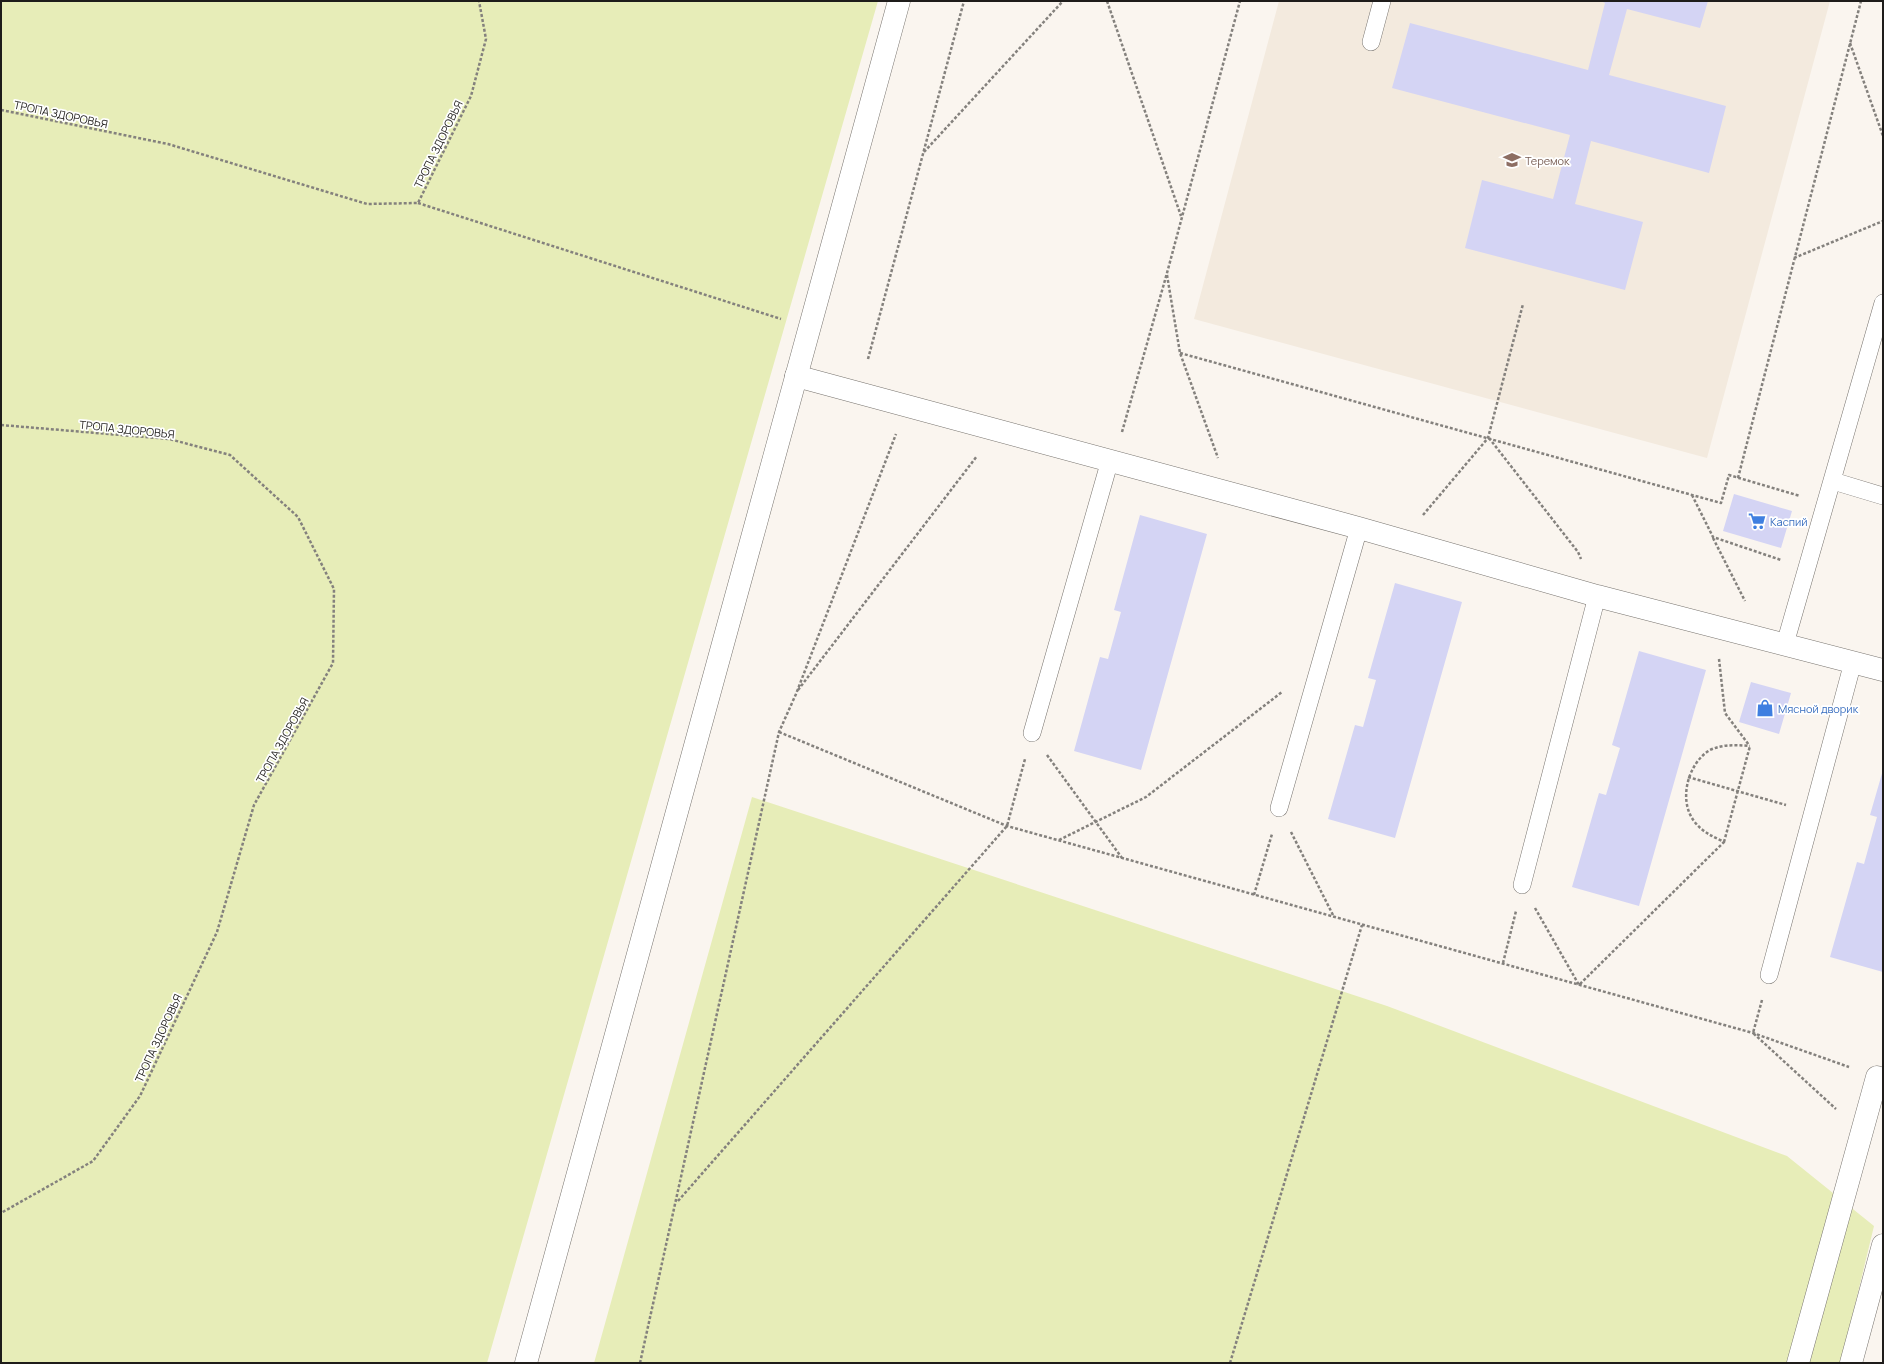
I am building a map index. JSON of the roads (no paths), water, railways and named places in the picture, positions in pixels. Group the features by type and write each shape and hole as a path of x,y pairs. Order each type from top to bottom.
{"street":[{"path":"526,1363 899,1"},
{"path":"796,376 1230,492 1597,596 1883,670"},
{"path":"1798,1363 1877,1077"},
{"path":"1851,1363 1883,1245"}],"lane":[{"path":"1371,42 1382,1"},
{"path":"1785,644 1827,503 1883,302"},
{"path":"1032,733 1110,460"},
{"path":"1833,481 1883,496"},
{"path":"1279,808 1359,528"},
{"path":"1522,885 1597,596"},
{"path":"1769,975 1853,662"}],"place":[{"name":"Теремок","path":"1512,160"},
{"name":"Каспий","path":"1757,521"},
{"name":"Мясной дворик","path":"1765,708"}]}
